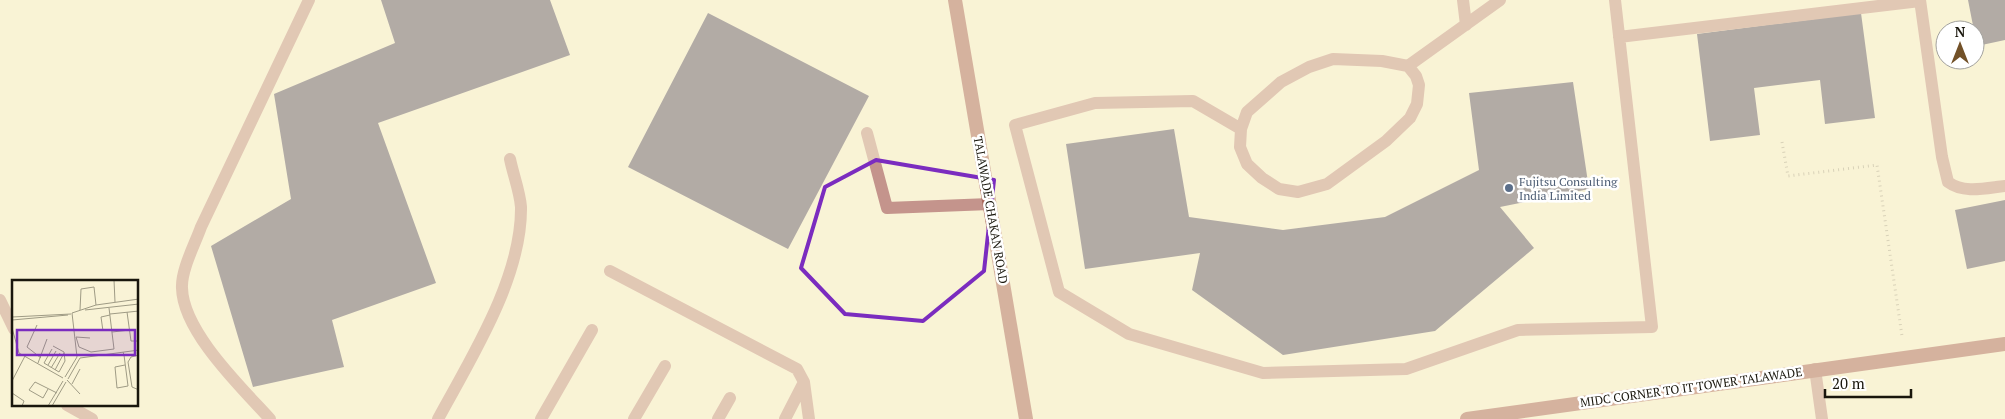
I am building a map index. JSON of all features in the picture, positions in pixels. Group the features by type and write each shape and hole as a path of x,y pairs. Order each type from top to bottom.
{"main road":[{"name":"TALAWADE CHAKAN ROAD","path":"955,0 1026,419"},
{"name":"MIDC CORNER TO IT TOWER TALAWADE","path":"1467,419 2005,344"}],"lane":[{"path":"270,419 212,356 187,312 182,288 187,264 202,227 309,0"},
{"path":"1463,0 1466,25"},
{"path":"1408,66 1500,0"},
{"path":"1241,129 1193,101 1095,103 1015,125 1059,292 1129,334 1263,373 1406,369 1518,330 1652,327 1615,0"},
{"path":"1619,37 1920,1 1942,157 1948,182 1957,188 1971,189 2005,186"},
{"path":"1333,59 1382,61 1408,66 1416,76 1419,84 1417,104 1410,118 1386,141 1326,184 1298,192 1279,189 1262,178 1247,164 1240,147 1241,129 1247,112 1281,82 1309,67 1333,59"},
{"path":"867,133 887,208 990,204"},
{"path":"438,419 483,336 503,290 518,242 521,206 510,159"},
{"path":"610,271 797,369 804,382 808,419"},
{"path":"0,300 12,325"},
{"path":"541,419 592,330"},
{"path":"634,419 665,366"},
{"path":"1815,369 1822,419"},
{"path":"785,419 804,382"},
{"path":"718,419 730,398"},
{"path":"69,406 92,419"}],"path":[{"path":"1782,142 1788,176 1877,165 1905,357"}],"highlighted area":[{"path":"876,160 994,180 984,271 923,321 845,314 801,268 825,187"}],"building":[{"path":"381,0 550,0 570,55 378,123 436,283 332,320 344,367 253,387 211,246 291,199 274,94 395,43"},
{"path":"1968,0 2005,0 2005,40 1985,44 1985,20 1972,20"},
{"path":"708,13 869,96 788,249 628,167"},
{"path":"1861,13 1875,118 1825,124 1820,80 1754,88 1760,135 1710,141 1697,34"},
{"name":"Fujitsu Consulting India Limited","path":"1573,82 1589,189 1500,207 1534,248 1435,331 1283,355 1192,290 1200,253 1085,269 1066,144 1174,129 1189,217 1283,230 1385,217 1479,170 1469,93"},
{"path":"2005,200 2005,261 1967,269 1955,210"}],"place":[{"name":"Fujitsu Consulting India Limited","path":"1509,188"}]}
